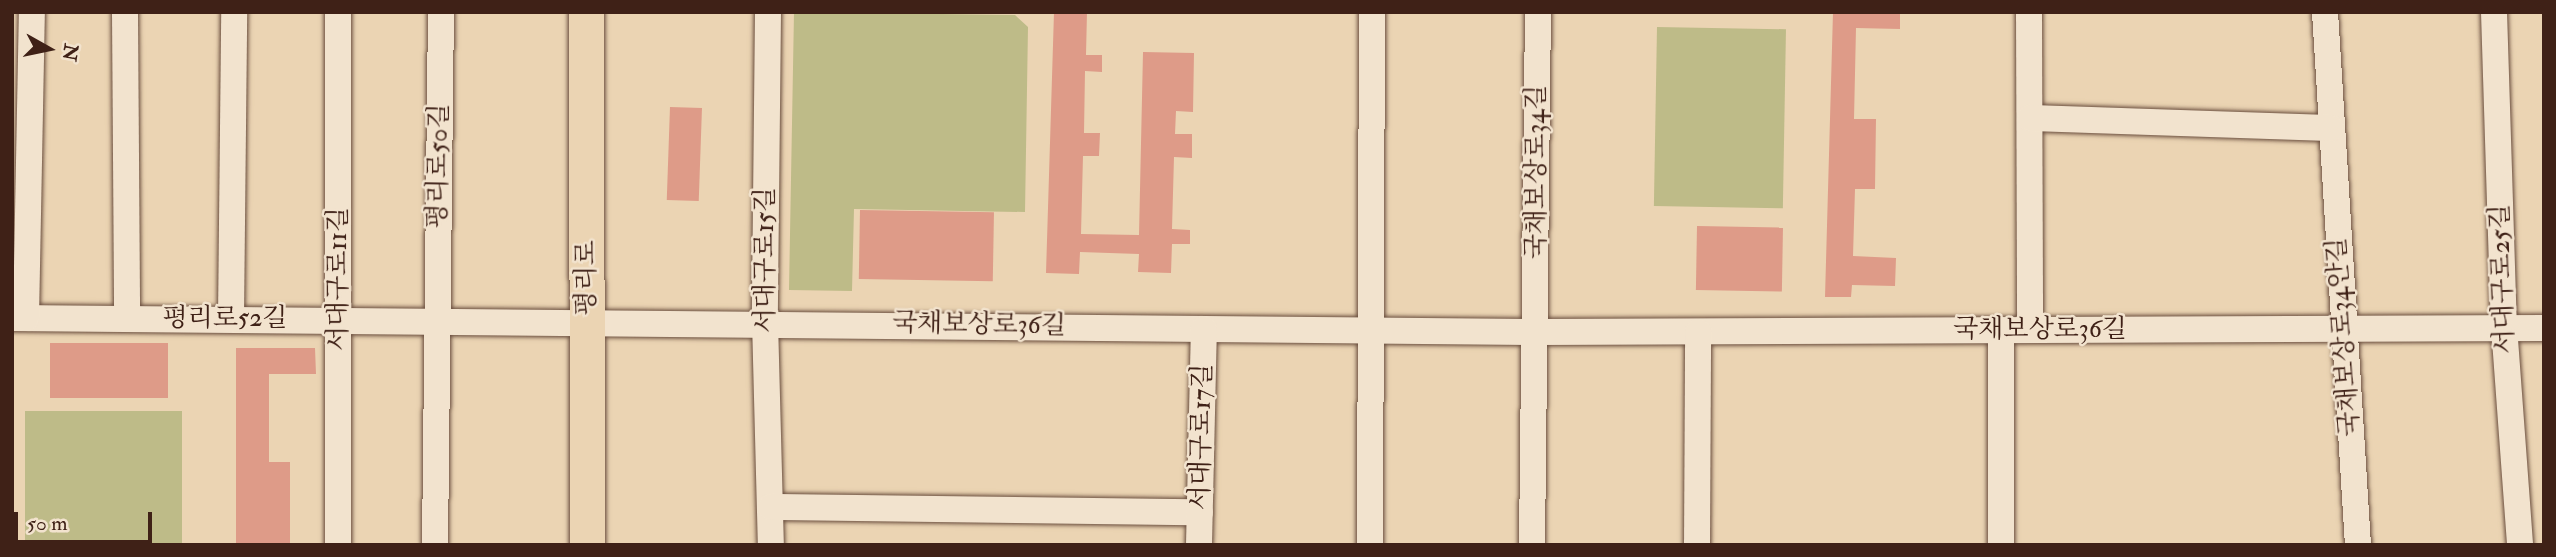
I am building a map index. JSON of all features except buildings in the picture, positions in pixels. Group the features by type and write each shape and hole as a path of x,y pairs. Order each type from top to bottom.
{"main road":[{"name":"평리로","path":"586,12 587,545"}],"street":[{"path":"19,318 32,12"},
{"path":"125,12 127,319"},
{"path":"231,319 234,12"},
{"name":"서대구로11길","path":"338,12 338,545"},
{"name":"평리로50길","path":"438,320 441,12"},
{"name":"서대구로15길","path":"768,12 765,321 771,545"},
{"path":"1370,545 1372,12"},
{"name":"국채보상로34길","path":"1536,332 1538,12"},
{"path":"2029,12 2030,329"},
{"name":"국채보상로34안길","path":"2325,12 2358,545"},
{"name":"서대구로25길","path":"2494,12 2504,326 2519,545"},
{"path":"2030,118 2331,128"},
{"name":"평리로52길","path":"19,318 587,321"},
{"path":"435,545 438,320"},
{"name":"국채보상로36길","path":"587,321 1536,332 2343,330 2504,326 2544,328"},
{"name":"서대구로17길","path":"1199,545 1204,329"},
{"path":"2001,330 2001,545"},
{"path":"1532,545 1536,332"},
{"path":"1697,545 1698,332"},
{"path":"771,507 1200,512"}],"shaded area":[{"path":"794,12 1015,15 1028,27 1025,212 854,209 852,291 789,290"},
{"path":"1657,27 1786,29 1783,208 1654,206"},
{"path":"25,411 182,411 182,545 25,545"}]}
